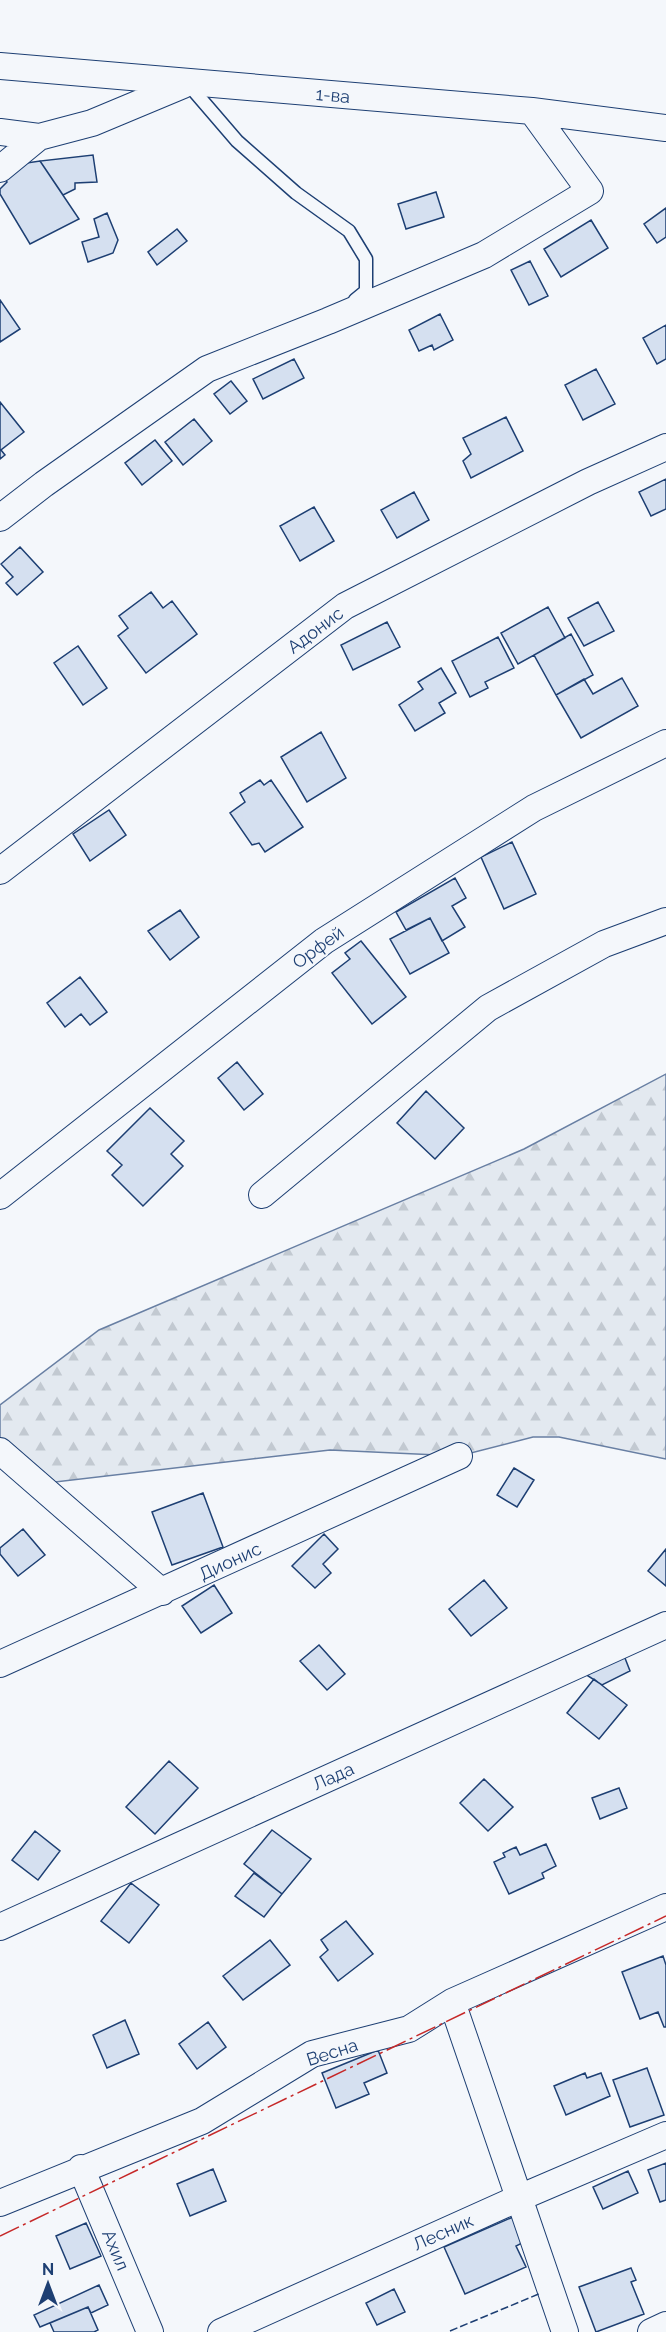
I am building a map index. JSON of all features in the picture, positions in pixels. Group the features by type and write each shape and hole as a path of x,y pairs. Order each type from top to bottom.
{"street":[{"name":"1-ва","path":"0,66 531,111 666,128"},
{"path":"0,132 39,137 92,123 187,83"},
{"path":"0,519 44,483 207,369 484,255 590,191 531,111"},
{"path":"0,169 39,137"},
{"name":"Адонис","path":"0,871 345,606 588,482 666,447"},
{"name":"Орфей","path":"0,1196 324,941 534,808 666,743"},
{"path":"262,1195 488,1008 604,944 666,921"},
{"path":"0,1451 162,1592"},
{"name":"Дионис","path":"0,1664 459,1456"},
{"name":"Лада","path":"0,1927 666,1625"},
{"name":"Весна","path":"0,2202 201,2121 312,2055 409,2029 452,2002 666,1907"},
{"path":"452,2002 565,2332"},
{"name":"Лесник","path":"221,2332 519,2198 666,2135"},
{"name":"Ахил","path":"81,2168 150,2332"},
{"path":"651,2332 666,2325"}],"lane":[{"path":"187,83 237,141 296,193 349,231 366,259 366,291 328,321"}],"green space":[{"path":"666,1074 666,1459 559,1437 533,1437 459,1456 330,1450 38,1484 0,1451 0,1405 99,1330 524,1149"}],"building":[{"path":"93,155 97,182 75,183 75,189 63,195 40,161"},
{"path":"40,161 79,219 30,244 0,194 0,189 7,182 4,174 20,164"},
{"path":"436,192 444,217 406,229 398,204"},
{"path":"666,208 666,237 657,243 644,224"},
{"path":"107,213 118,240 113,253 88,262 82,242 99,237 94,219"},
{"path":"591,220 608,248 561,277 544,249"},
{"path":"177,229 187,241 157,265 148,252"},
{"path":"530,261 548,296 529,305 511,270"},
{"path":"0,300 20,329 0,342"},
{"path":"440,314 453,340 434,350 432,345 419,351 409,330"},
{"path":"666,325 666,359 657,364 643,338"},
{"path":"294,359 304,378 263,399 253,379"},
{"path":"596,369 615,404 583,420 565,385"},
{"path":"231,381 247,401 230,414 214,394"},
{"path":"0,402 24,432 1,450 5,455 0,459"},
{"path":"506,417 523,451 471,478 463,461 471,454 463,438"},
{"path":"194,419 212,441 183,465 165,442"},
{"path":"155,440 172,461 142,485 125,463"},
{"path":"666,479 666,509 651,516 639,492"},
{"path":"414,492 429,520 397,538 381,510"},
{"path":"314,507 334,541 300,561 280,526"},
{"path":"20,547 43,572 17,595 6,583 13,577 1,564"},
{"path":"151,592 163,608 172,601 197,634 146,673 118,636 128,628 119,616"},
{"path":"598,602 614,631 584,646 568,618"},
{"path":"548,607 565,638 518,664 501,633"},
{"path":"387,622 400,647 353,670 341,645"},
{"path":"571,634 593,675 556,695 534,655"},
{"path":"498,637 514,668 485,682 488,688 470,697 452,661"},
{"path":"78,646 107,688 83,705 54,663"},
{"path":"441,668 456,693 439,703 445,713 415,731 399,705 423,689 418,682"},
{"path":"622,678 638,706 581,738 556,695 584,679 593,694"},
{"path":"321,732 346,778 307,802 281,757"},
{"path":"260,780 264,785 271,780 303,827 265,852 259,843 252,845 230,813 245,802 240,793"},
{"path":"109,810 126,835 90,861 73,834"},
{"path":"512,842 536,894 504,909 481,857"},
{"path":"455,878 466,898 452,906 465,927 442,941 430,918 406,930 396,912"},
{"path":"180,910 199,937 170,960 148,931"},
{"path":"430,918 449,953 410,974 390,939"},
{"path":"361,941 406,997 372,1024 332,973 350,959 345,953"},
{"path":"80,977 107,1012 90,1025 81,1014 65,1027 47,1003"},
{"path":"237,1062 263,1094 244,1110 218,1078"},
{"path":"426,1091 464,1128 435,1159 397,1123"},
{"path":"150,1108 184,1141 171,1154 183,1166 143,1206 112,1175 122,1165 107,1151"},
{"path":"514,1468 534,1480 517,1507 497,1495"},
{"path":"203,1493 223,1547 172,1565 152,1512"},
{"path":"23,1529 45,1555 18,1576 0,1554 0,1548"},
{"path":"324,1534 338,1549 323,1564 331,1573 315,1588 292,1566"},
{"path":"666,1549 666,1586 648,1571"},
{"path":"484,1580 507,1608 471,1636 449,1609"},
{"path":"214,1585 232,1613 201,1633 182,1606"},
{"path":"319,1645 345,1674 327,1690 300,1661"},
{"path":"623,1653 630,1671 602,1685 582,1672"},
{"path":"594,1679 627,1705 599,1739 567,1713"},
{"path":"169,1761 198,1788 155,1834 126,1807"},
{"path":"484,1779 513,1807 488,1831 460,1803"},
{"path":"619,1788 627,1808 600,1819 592,1798"},
{"path":"272,1830 311,1859 282,1894 244,1864"},
{"path":"35,1831 60,1851 38,1880 12,1860"},
{"path":"546,1844 556,1866 542,1873 544,1878 509,1894 494,1862 505,1857 503,1853 516,1847 520,1855"},
{"path":"254,1873 282,1894 264,1917 235,1896"},
{"path":"131,1883 159,1905 129,1943 101,1921"},
{"path":"346,1921 373,1954 338,1981 320,1957 328,1950 321,1940"},
{"path":"270,1940 290,1965 243,2000 223,1976"},
{"path":"663,1956 666,1965 666,2027 658,2012 640,2019 622,1972"},
{"path":"125,2020 139,2054 107,2068 93,2035"},
{"path":"208,2022 226,2047 197,2069 179,2044"},
{"path":"378,2050 387,2073 364,2083 369,2094 336,2108 322,2073"},
{"path":"647,2068 664,2115 630,2127 613,2080"},
{"path":"585,2073 587,2078 601,2073 610,2096 566,2115 554,2086"},
{"path":"666,2163 666,2200 660,2202 648,2170"},
{"path":"213,2169 226,2201 190,2216 177,2184"},
{"path":"628,2171 638,2193 603,2209 593,2187"},
{"path":"513,2217 524,2242 516,2246 526,2267 465,2294 444,2247"},
{"path":"86,2223 101,2256 70,2269 56,2236"},
{"path":"631,2268 636,2280 631,2282 644,2314 596,2332 579,2287"},
{"path":"99,2285 108,2305 91,2313 88,2307 40,2327 34,2315"},
{"path":"394,2289 405,2312 377,2325 366,2303"},
{"path":"88,2307 98,2330 94,2332 54,2332 50,2323"}],"fence":[{"path":"450,2331 541,2293"}],"power":[{"path":"0,2236 666,1916"}]}
